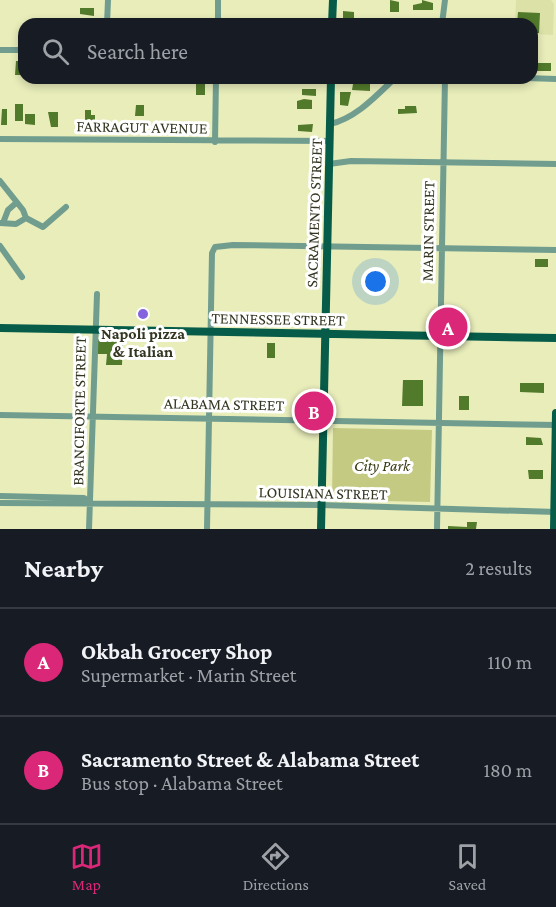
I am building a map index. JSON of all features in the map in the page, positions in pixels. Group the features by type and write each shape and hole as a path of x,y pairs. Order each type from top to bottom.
{"main road":[{"path":"332,18 333,0"},
{"name":"SACRAMENTO STREET","path":"321,529 331,84"},
{"name":"TENNESSEE STREET","path":"0,328 556,338"},
{"path":"554,529 556,413"}],"street":[{"path":"107,18 108,0"},
{"path":"218,0 218,18"},
{"path":"443,18 445,0"},
{"path":"0,50 18,50"},
{"path":"538,78 556,79"},
{"path":"215,142 216,84"},
{"path":"328,135 385,84"},
{"name":"MARIN STREET","path":"436,529 445,84"},
{"name":"FARRAGUT AVENUE","path":"0,139 283,142 328,135"},
{"path":"330,161 556,164"},
{"path":"0,181 24,210 26,218 43,227 66,207"},
{"path":"16,203 8,210 1,223 16,224 26,218"},
{"path":"207,529 209,332 212,253 215,247 262,245 556,250"},
{"path":"0,246 22,277"},
{"name":"BRANCIFORTE STREET","path":"89,529 94,329 97,294"},
{"name":"ALABAMA STREET","path":"0,415 556,425"},
{"name":"LOUISIANA STREET","path":"0,496 84,498 90,502"},
{"name":"LOUISIANA STREET","path":"0,503 321,505 555,512"}],"shaded area":[{"path":"516,0 551,0 554,4 553,35 538,34 538,18 515,18"}],"green space":[{"name":"City Park","path":"333,428 432,430 430,502 332,500"}],"building":[{"path":"390,0 399,2 399,12 390,12"},
{"path":"422,0 433,3 433,10 413,10 413,5 422,3"},
{"path":"80,8 94,8 94,16 80,14"},
{"path":"343,11 354,12 354,18 343,18"},
{"path":"518,12 540,13 539,33 538,18 518,18"},
{"path":"16,61 18,61 18,75 15,75"},
{"path":"538,63 551,63 551,71 538,71"},
{"path":"196,84 205,84 205,95 196,95"},
{"path":"353,84 370,84 370,91 352,90"},
{"path":"302,89 316,89 316,96 302,95"},
{"path":"340,92 351,92 348,106 340,105"},
{"path":"312,100 312,109 297,109 297,101"},
{"path":"15,104 23,104 23,121 15,121"},
{"path":"136,105 144,105 144,116 135,116"},
{"path":"405,106 416,106 417,113 398,114 398,109 405,109"},
{"path":"2,109 7,109 7,125 1,125"},
{"path":"85,110 91,110 91,115 95,115 95,127 85,127"},
{"path":"48,112 58,112 58,127 51,127"},
{"path":"25,114 35,114 35,125 25,124"},
{"path":"313,124 312,132 298,131 298,125"},
{"path":"535,259 548,259 548,267 535,267"},
{"path":"98,339 123,339 122,365 106,365 107,354 98,354"},
{"path":"267,343 275,343 275,358 267,358"},
{"path":"403,380 423,380 423,406 402,406"},
{"path":"520,383 544,383 544,393 520,392"},
{"path":"459,396 469,396 469,410 459,410"},
{"path":"526,437 541,438 543,445 526,445"},
{"path":"528,470 543,470 543,479 529,479"},
{"path":"467,522 477,522 476,529 448,529 448,526 467,527"}],"place":[{"name":"Napoli pizza & Italian","path":"143,314"},
{"name":"Okbah Grocery Shop","path":"448,327"},
{"name":"Sacramento Street & Alabama Street","path":"314,411"}]}
